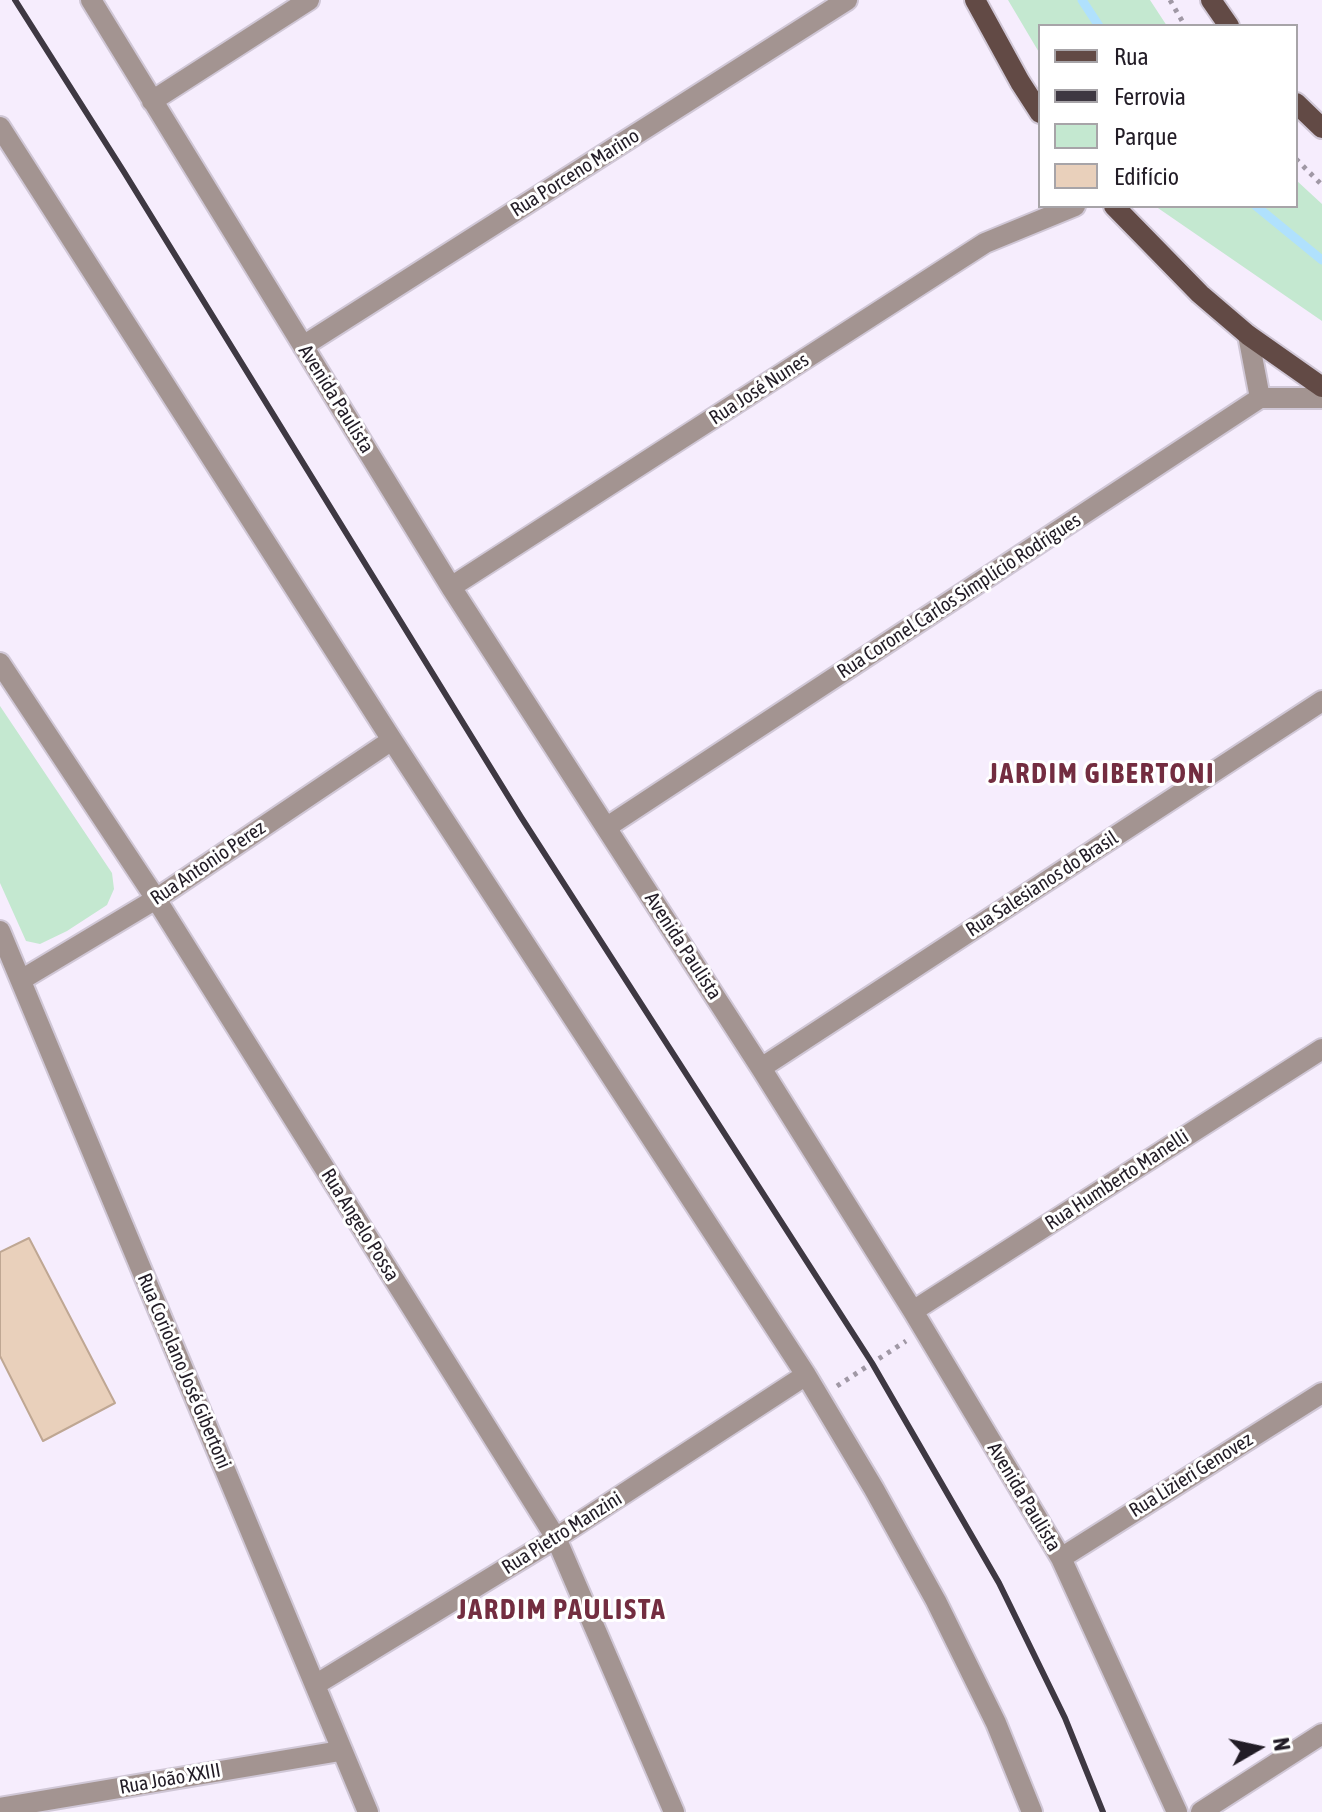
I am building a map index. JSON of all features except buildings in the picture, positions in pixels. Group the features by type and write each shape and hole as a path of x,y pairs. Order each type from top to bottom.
{"main road":[{"path":"975,0 1038,110"},
{"path":"1211,0 1228,24"},
{"path":"1298,105 1322,128"},
{"path":"1116,208 1200,294 1248,335 1322,387"}],"street":[{"name":"Avenida Paulista","path":"91,0 451,587 761,1068 913,1311 1061,1558 1177,1812"},
{"path":"152,101 309,0"},
{"name":"Rua Porceno Marino","path":"303,346 847,0"},
{"path":"0,127 392,740 806,1375 936,1601 996,1723 1032,1812"},
{"name":"Rua José Nunes","path":"451,587 985,243 1070,208"},
{"path":"1248,335 1260,398 1322,398"},
{"name":"Rua Coronel Carlos Simplício Rodrigues","path":"607,827 1260,398"},
{"name":"Rua Angelo Possa","path":"0,663 156,899 556,1538 674,1812"},
{"name":"Rua Salesianos do Brasil","path":"761,1068 1322,701"},
{"name":"Rua Antonio Perez","path":"21,980 156,899 392,740"},
{"name":"Rua Coriolano José Gibertoni","path":"0,931 368,1812"},
{"name":"Rua Humberto Manelli","path":"913,1311 1322,1049"},
{"name":"Rua Pietro Manzini","path":"315,1685 556,1538 806,1375"},
{"name":"Rua Lizieri Genovez","path":"1061,1558 1322,1393"},
{"path":"1201,1812 1322,1734"},
{"name":"Rua João XXIII","path":"0,1808 340,1751"}],"path":[{"path":"1170,0 1184,24"},
{"path":"1298,161 1322,185"},
{"path":"819,1398 924,1330"}],"green space":[{"path":"1008,0 1150,0 1166,24 1038,24 1038,51"},
{"path":"1298,182 1322,204 1322,321 1158,208 1298,208"},
{"path":"0,706 112,873 114,889 107,905 40,944 26,941 0,883"}],"waterway":[{"path":"1082,0 1098,24"},
{"path":"1258,208 1322,260"}],"railway":[{"path":"15,0 521,817 872,1363 999,1583 1065,1718 1103,1812"}],"district":[{"name":"JARDIM GIBERTONI","path":"1102,774"},
{"name":"JARDIM PAULISTA","path":"562,1610"}]}
